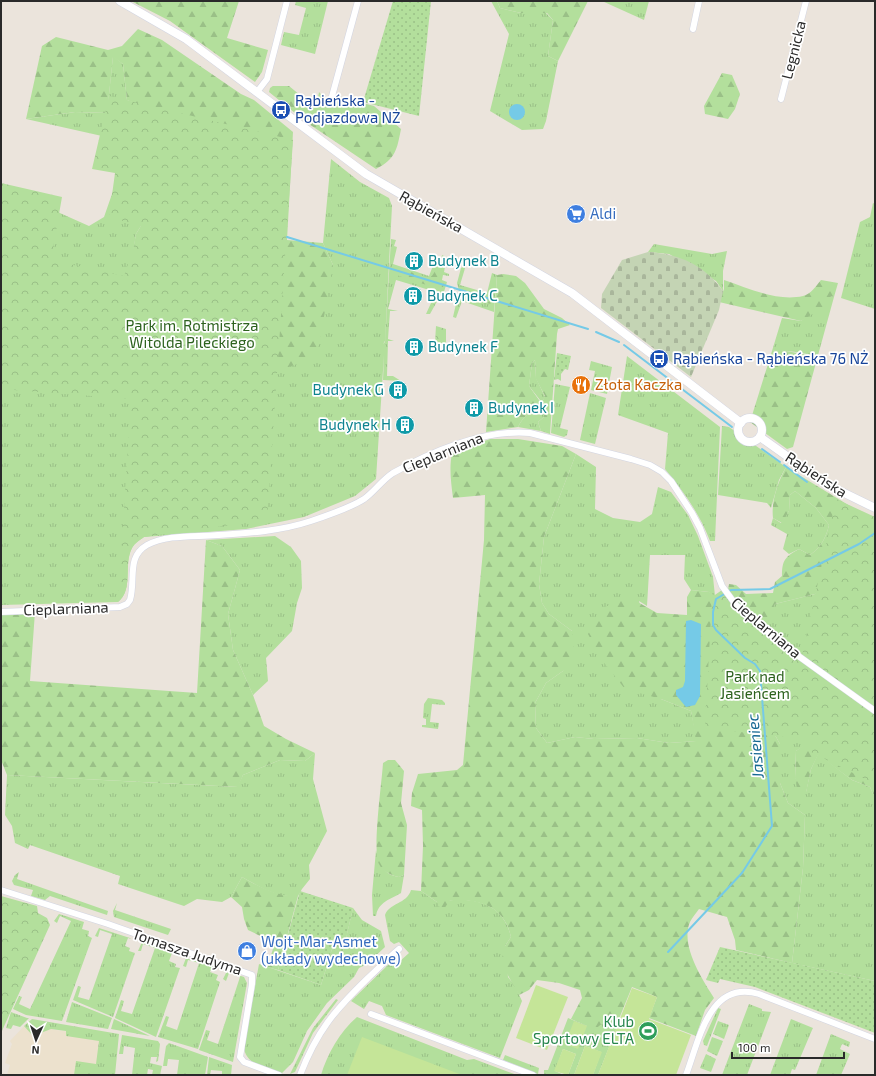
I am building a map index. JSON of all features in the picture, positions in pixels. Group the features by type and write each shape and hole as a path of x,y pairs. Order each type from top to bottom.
{"street":[{"name":"Rąbieńska","path":"120,1 175,32 366,174 572,293 741,423"},
{"path":"257,92 267,79 287,1"},
{"path":"331,100 358,1"},
{"path":"693,29 699,1"},
{"name":"Legnicka","path":"781,99 806,1"},
{"path":"749,418 758,420 762,428 760,437 754,441 743,439 739,433 741,423 749,418"},
{"name":"Cieplarniana","path":"1,612 120,607 127,604 130,600 135,557 141,549 150,544 170,539 251,533 311,521 358,502 392,474 435,454 483,436 514,432 542,435 646,463 662,472 684,499 700,528 724,590 736,605 779,642 875,711"},
{"name":"Rąbieńska","path":"760,437 826,484 875,508"},
{"name":"Tomasza Judyma","path":"1,890 108,924 252,975 252,984 240,1057 244,1062 279,1075"},
{"path":"300,1075 315,1039 328,1019 344,1001 399,949"},
{"path":"686,1075 708,1015 716,1003 729,995 744,991 756,993 875,1039"},
{"path":"372,1014 533,1075"}],"shaded area":[{"path":"27,1023 56,1030 113,1038 110,1075 7,1075 10,1065 5,1063 12,1044 10,1041"}],"green space":[{"path":"131,1 239,1 227,38 268,50 262,72 255,82 170,21"},
{"path":"296,1 328,1 315,54 281,45 284,32 299,35 306,8 295,5"},
{"path":"393,1 431,1 419,116 363,102"},
{"path":"491,1 497,1 500,8 521,13 546,13 553,20 548,56 558,61 546,121 543,129 522,130 490,111 509,34"},
{"path":"497,1 588,1 558,61 548,56 553,20 547,13 521,13 500,8"},
{"path":"602,1 649,1 644,20"},
{"path":"138,29 162,40 241,94 254,100 293,132 287,240 323,243 333,265 319,345 307,358 293,366 259,374 122,280 130,266 136,234 163,190 161,114 127,100 123,64 113,57 107,113 75,112 26,119 42,46 56,37 108,50 122,46"},
{"path":"113,56 123,64 127,100 161,114 163,190 136,234 131,266 122,280 101,302 333,265 323,243 331,159 360,182 389,198 392,206 385,341 383,344 385,342 391,239 396,240 394,246 397,247 393,264 429,276 434,263 441,264 442,255 452,260 447,258 444,272 449,274 449,276 443,275 442,280 447,282 443,295 440,296 430,314 426,314 436,292 396,280 388,309 398,311 390,311 388,339 394,341 388,341 387,376 393,376 401,381 383,380 384,355 376,479 355,496 304,517 246,529 144,537 136,543 129,555 126,590 123,597 118,602 1,605 1,195 33,201 89,226 104,217 120,171 102,136 26,119 75,112 107,113"},
{"path":"722,73 732,75 740,94 735,109 728,119 705,114 704,106"},
{"path":"273,86 289,86 311,104 317,103 319,92 326,100 326,106 332,105 337,96 374,106 401,129 397,148 388,161 376,169 306,122 269,92 270,88"},
{"name":"Park im. Rotmistrza Witolda Pileckiego","path":"109,96 293,140 267,520 144,537 133,546 129,555 126,590 123,597 118,602 131,399 1,389 1,183 62,197 51,260 124,276 141,226 109,217 115,173 92,169"},
{"path":"873,203 875,204 875,309 841,298 860,222 870,217"},
{"path":"654,244 712,254 727,251 723,271 723,291 716,281 669,254 648,252"},
{"path":"648,252 671,255 690,262 708,274 723,291 719,310 691,377 601,308 602,294 622,260"},
{"path":"466,265 460,285 487,293 492,273 497,275 494,312 462,301 456,318 453,317 459,291 457,283 461,268"},
{"path":"440,266 442,266 440,281 444,284 442,290 393,274 392,268 395,267 429,278"},
{"path":"503,274 516,276 525,283 544,309 562,318 570,325 558,329 557,334 550,434 541,431 538,422 544,417 544,408 535,410 528,414 518,427 486,432 497,275","holes":["535,360 536,379 545,396 543,400 539,400 529,386 532,363"]},
{"path":"724,280 773,296 783,297 806,295 813,290 821,280 838,283 834,297 831,296 827,305 801,321 719,302 724,289"},
{"path":"461,288 484,296 490,296 491,304 469,299 461,294"},
{"path":"831,296 834,297 817,359 802,353 772,351 782,318 801,321"},
{"path":"436,326 446,329 446,343 435,343"},
{"path":"780,350 815,356 817,359 793,447 787,449 750,422 772,351"},
{"path":"557,353 571,356 568,370 565,369 561,374 561,381 558,379 554,380"},
{"path":"627,356 720,427 715,541 710,541 701,521 690,503 665,469 668,433 618,415"},
{"path":"535,360 536,378 545,397 543,400 540,400 529,386 532,363"},
{"path":"591,361 612,367 607,394 591,390 595,371 589,370"},
{"path":"555,384 570,387 560,428 568,430 567,435 564,437 551,433"},
{"path":"590,393 606,398 595,444 580,440"},
{"path":"544,408 544,417 538,422 541,431 518,427 528,414 535,410"},
{"path":"722,426 729,427 786,467 779,480 771,508 767,503 718,495"},
{"path":"490,439 518,439 562,446 576,454 544,537 539,584 542,603 549,614 572,631 575,656 563,671 546,683 535,703 536,728 547,743 575,737 594,739 637,738 669,743 696,741 691,711 661,699 625,689 602,660 588,634 605,607 629,597 657,613 687,615 687,597 691,590 709,592 715,596 771,728 780,744 780,783 788,803 805,815 803,868 792,963 736,950 735,940 727,917 699,909 690,922 688,941 690,951 698,972 714,998 705,1010 696,1036 649,1018 657,997 632,987 616,1026 605,1021 593,1031 587,1026 571,1019 582,998 580,990 559,983 537,980 529,990 519,995 501,963 505,946 511,937 508,926 503,918 489,906 461,900 450,900 442,912 437,902 421,891 423,846 422,810 411,806 412,793 418,774 457,770 463,765 484,540 485,495 453,498 451,459 452,453"},
{"path":"576,454 596,467 595,509 613,518 640,522 652,514 658,487 671,492 688,515 698,536 713,577 715,596 860,711 796,751 795,778 806,792 811,769 818,754 852,780 870,787 873,794 875,794 875,981 792,963 803,868 805,815 788,803 780,783 780,744 771,728 709,592 691,590 684,579 685,555 650,555 647,606 639,601 661,699 691,711 697,741 669,743 637,738 594,739 575,737 547,743 536,728 535,703 546,683 563,671 572,631 549,614 542,603 539,584 544,537"},
{"path":"786,467 863,514 827,591 775,604 766,625 746,620 726,601 729,584 736,585 746,594 773,593 775,582 782,576 783,566 787,557 799,549 810,555 822,542 829,525 816,508 795,491 790,495 789,511 782,523 773,518 773,505 776,492"},
{"path":"795,491 816,508 829,525 822,542 810,555 799,549 789,554 783,549 787,534 771,525 773,518 781,523 789,511 790,495"},
{"name":"Park nad Jasieńcem","path":"836,499 875,517 875,784 807,750 811,740 705,728 712,597 722,590 737,609 802,656"},
{"path":"275,536 291,547 301,561 302,588 297,603 292,631 266,658 268,681 253,695 233,650 228,614 240,570 222,546 206,540"},
{"path":"206,540 222,546 240,570 228,614 233,650 253,695 264,726 315,753 305,761 280,760 243,775 238,787 7,775 1,760 1,615 35,612 30,681 197,693"},
{"path":"827,591 819,668 762,624 775,604"},
{"path":"428,698 442,700 445,703 445,705 432,704 430,722 439,723 438,729 422,727 422,725 426,725 426,719 423,718 424,704"},
{"path":"875,729 875,794 873,794 870,787 852,780 818,755 811,769 806,793 798,790 795,778 796,751 804,745 806,734"},
{"path":"315,753 313,779 327,831 309,865 310,879 298,896 276,894 242,877 231,897 222,902 197,899 184,906 118,884 120,876 30,845 28,849 15,843 12,826 5,815 7,775 237,787 243,775 280,760 305,761"},
{"path":"388,760 395,760 404,771 401,803 407,825 404,875 399,877 382,869 377,857 378,815 383,763"},
{"path":"376,850 379,860 386,871 394,876 399,877 404,875 401,893 382,904 377,911 376,916 373,916 372,895"},
{"path":"19,872 17,879 108,911 107,915 50,896 45,900 31,896 33,890 14,885 12,881 15,875"},
{"path":"242,877 262,888 276,893 298,896 278,970 267,967 275,943 248,930 242,907 231,897"},
{"path":"411,890 421,891 437,902 461,900 483,903 493,908 501,915 507,925 511,937 505,946 508,977 515,986 522,1001 500,1058 386,1015 382,1006 369,1001 364,1009 351,1001 391,962 399,962 409,953 399,942 394,944 390,941 385,915 390,908 406,898"},
{"path":"300,891 353,908 343,952 332,949 321,985 278,970"},
{"path":"1,896 37,906 38,913 47,918 50,925 1,1033"},
{"path":"117,903 115,910 171,929 168,935 114,917 113,911"},
{"path":"353,908 362,920 381,931 385,947 367,964 359,968 354,977 327,1003 307,1031 293,1062 282,1073 252,1062 245,1052 244,1046 259,964 321,985 332,949 343,951"},
{"path":"59,914 84,922 82,929 89,931 88,936 92,938 62,1021 26,1015 13,1009 19,996 22,997 19,1004 30,1009 71,921 60,916 57,923 54,921"},
{"path":"99,928 130,938 131,939 128,938 125,946 130,948 129,951 135,953 113,1017 73,1000 78,986 81,987 78,997 89,1000 112,934 100,930 98,937 95,936"},
{"path":"142,942 174,952 175,954 172,953 169,961 176,964 175,967 180,968 156,1037 115,1018 121,1000 124,1001 121,1011 132,1014 155,948 143,944 141,951 138,951"},
{"path":"720,947 875,981 875,1033 755,987 720,979 718,983 706,980"},
{"path":"186,958 216,967 216,971 212,967 210,972 218,975 216,980 220,982 198,1049 158,1037 166,1016 169,1017 166,1026 177,1030 199,963 188,960 186,967 183,966"},
{"path":"229,972 244,977 247,983 233,1062 199,1050 206,1030 210,1031 207,1040 218,1044 240,977 229,973 226,981 223,979 226,973"},
{"path":"536,985 568,997 547,1050 516,1038"},
{"name":"Klub Sportowy ELTA","path":"632,988 657,997 649,1019 691,1035 676,1075 598,1075"},
{"path":"336,999 338,1000 313,1033 295,1072 290,1074 313,1028"},
{"path":"72,1002 112,1018 108,1029 66,1022"},
{"path":"749,1004 762,1009 762,1011 771,1012 747,1075 722,1075"},
{"path":"718,1008 721,1009 707,1046 704,1045 703,1041"},
{"path":"11,1012 29,1018 20,1027 13,1025 11,1029 6,1028"},
{"path":"357,1017 467,1060 474,1059 517,1075 321,1075 335,1044 345,1029"},
{"path":"568,1018 587,1026 605,1021 617,1027 598,1075 593,1075 601,1052 585,1046 574,1075 568,1075 576,1054 563,1049 555,1071 564,1075 544,1075 544,1070 548,1070"},
{"path":"32,1019 119,1034 115,1075 74,1075 76,1061 96,1064 99,1041 66,1036 66,1031 51,1029 33,1036 24,1026"},
{"path":"114,1019 150,1036 111,1029"},
{"path":"791,1019 813,1028 795,1070 792,1069 790,1075 770,1075"},
{"path":"574,1021 587,1026 578,1049 565,1044"},
{"path":"718,1021 729,1025 724,1039 713,1034"},
{"path":"831,1034 850,1042 849,1047 842,1044 840,1049 850,1054 841,1075 816,1075"},
{"path":"122,1035 158,1041 160,1044 158,1061 156,1062 157,1057 151,1057 150,1063 162,1066 160,1075 152,1075 153,1070 148,1069 147,1075 132,1075 135,1048 124,1046 123,1054 119,1054"},
{"path":"362,1037 462,1075 347,1075"},
{"path":"712,1037 723,1041 717,1056 707,1051"},
{"path":"169,1043 208,1057 205,1075 177,1075 179,1060 168,1059 167,1066 163,1066 166,1046"},
{"path":"585,1046 602,1052 593,1075 574,1075"},
{"path":"563,1049 576,1054 568,1075 554,1071"},
{"path":"706,1054 716,1059 711,1072 700,1068"},
{"path":"505,1055 539,1068 538,1074 503,1060"},
{"path":"209,1057 232,1065 231,1075 222,1075 222,1071 211,1070 210,1075 207,1075"}],"water":[{"path":"517,104 523,106 525,112 523,118 517,120 511,118 509,112 511,106"},
{"path":"691,620 701,624 700,696 695,705 686,707 676,695 676,690 683,687 685,681 686,621"}],"waterway":[{"path":"287,237 588,329"},
{"path":"596,332 619,342"},
{"path":"624,345 732,427"},
{"path":"762,449 780,462"},
{"path":"784,465 807,482"},
{"name":"Jasieniec","path":"668,952 742,873 772,826 760,671 755,664 745,658 716,630 713,625 713,612 716,599 731,590 770,589 859,544 875,533"}],"place":[{"name":"Rąbieńska - Podjazdowa NŻ","path":"281,110"},
{"name":"Aldi","path":"576,214"},
{"name":"Budynek B","path":"414,261"},
{"name":"Budynek C","path":"413,296"},
{"name":"Budynek F","path":"414,347"},
{"name":"Rąbieńska - Rąbieńska 76 NŻ","path":"659,359"},
{"name":"Złota Kaczka","path":"581,385"},
{"name":"Budynek G","path":"398,390"},
{"name":"Budynek I","path":"474,408"},
{"name":"Budynek H","path":"405,425"},
{"name":"Wojt-Mar-Asmet (układy wydechowe)","path":"247,951"},
{"name":"Klub Sportowy ELTA","path":"648,1031"}]}
